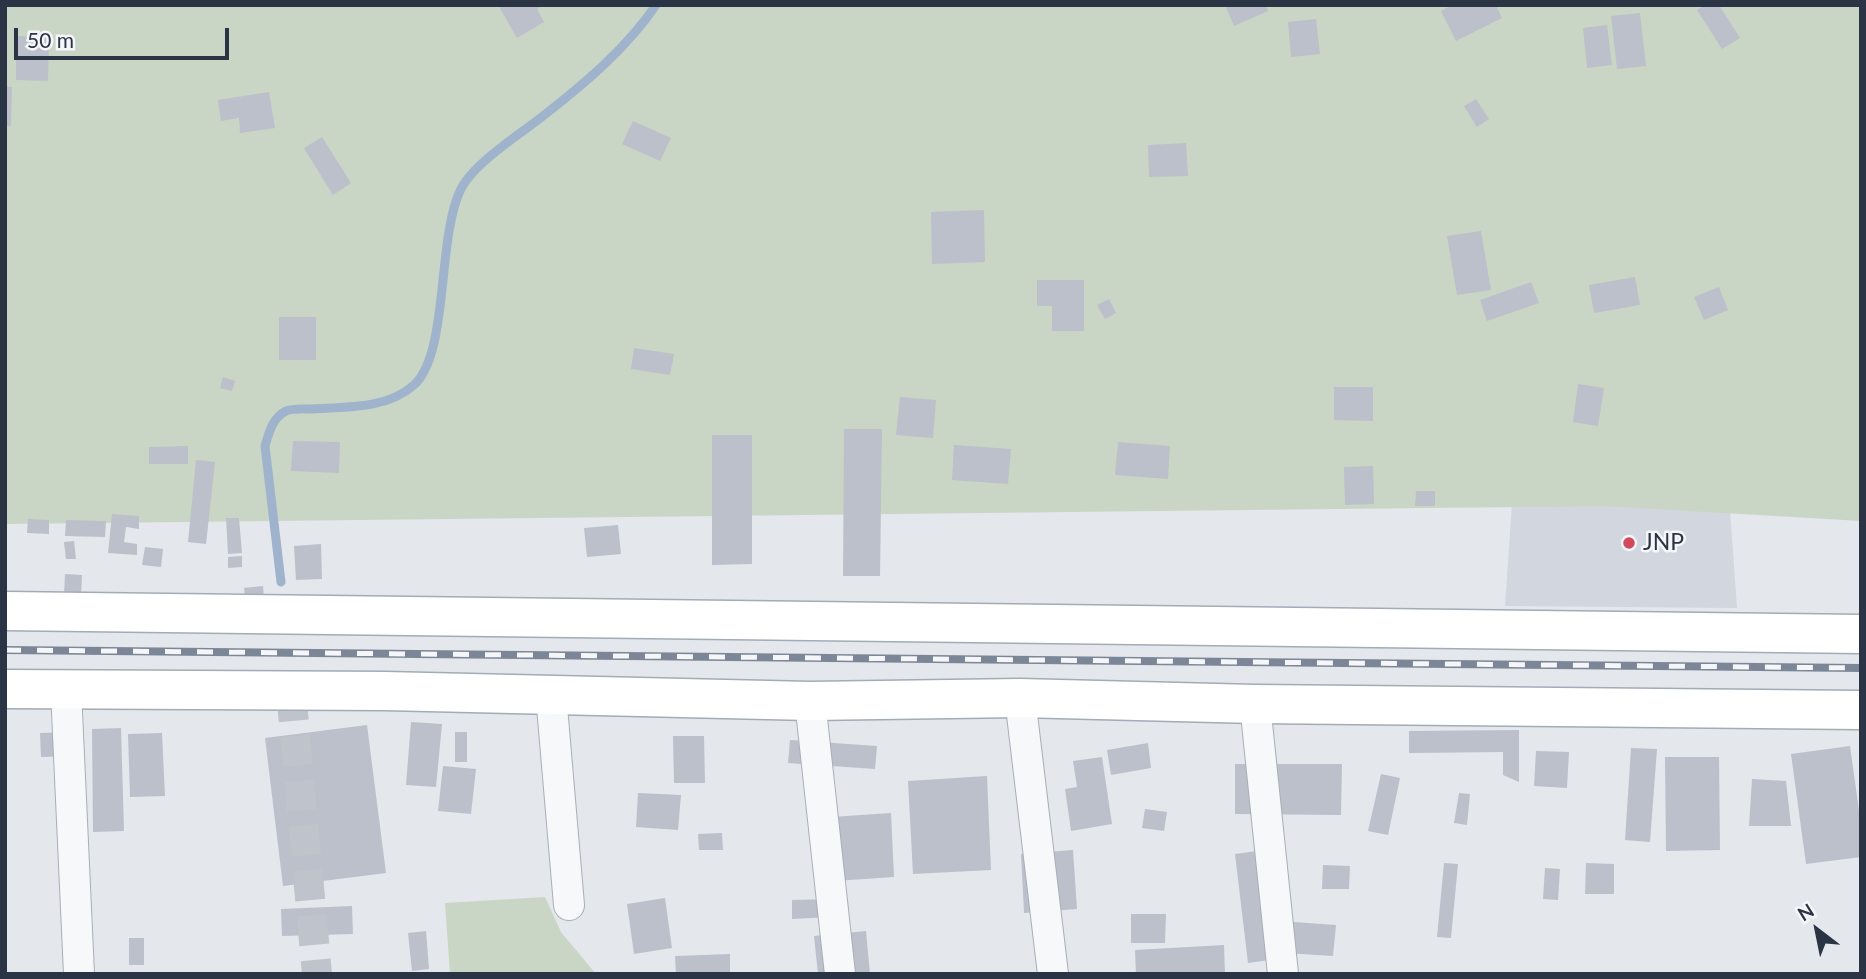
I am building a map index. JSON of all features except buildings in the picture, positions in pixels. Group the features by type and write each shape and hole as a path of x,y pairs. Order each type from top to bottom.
{"main road":[{"path":"5,611 1861,634"},
{"path":"5,689 551,695 810,701 1020,698 1255,704 1861,710"}],"street":[{"path":"66,690 79,974"},
{"path":"551,695 569,905"},
{"path":"1020,698 1053,974"},
{"path":"810,701 840,974"},
{"path":"1255,704 1283,974"}],"shaded area":[{"path":"1513,489 1729,496 1737,608 1505,606"}],"green space":[{"path":"5,5 1861,5 1861,521 1604,506 5,524"},
{"path":"545,897 561,932 596,974 450,974 445,903"}],"waterway":[{"path":"281,582 265,446 274,422 281,414 292,409 352,407 379,403 414,385 425,369 433,348 448,237 453,212 466,181 485,160 604,65 656,5"}],"tunnel":[{"path":"291,691 317,974"}],"railway":[{"path":"5,650 1861,668"}],"place":[{"name":"JNP","path":"1629,543"}]}
